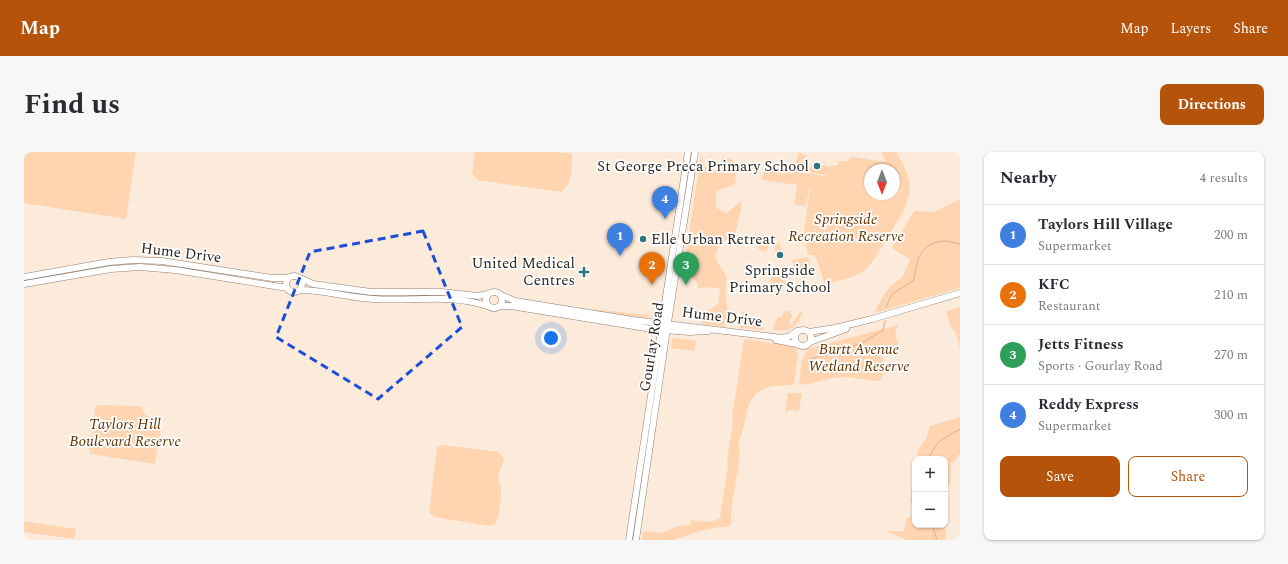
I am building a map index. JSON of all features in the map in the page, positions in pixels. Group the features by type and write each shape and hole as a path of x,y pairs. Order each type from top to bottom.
{"street":[{"name":"Gourlay Road","path":"636,540 668,331 665,323 688,152"},
{"name":"Gourlay Road","path":"629,540 661,330 665,323 695,152"},
{"name":"Hume Drive","path":"24,277 109,262 133,260 162,261 278,279 288,278"},
{"name":"Hume Drive","path":"24,284 111,269 140,267 175,270 287,288"},
{"path":"295,275 313,284 371,292 441,292 478,296 495,292 501,295 502,300 500,306 493,309 478,303 453,299 391,300 361,298 300,290 293,292 287,288 286,282 288,278 295,275"},
{"path":"300,278 302,285 300,290"},
{"path":"872,319 803,346 797,344 794,338 797,331 804,329 809,332 835,328 872,319 960,293"},
{"path":"487,306 485,300 488,294"},
{"name":"Hume Drive","path":"501,295 515,301 665,323 780,337 790,336 797,331"},
{"name":"Hume Drive","path":"500,306 511,306 668,331 715,332 768,338 797,344"},
{"path":"809,332 811,337 810,342"},
{"path":"636,497 643,498"}],"highlighted area":[{"path":"423,231 462,327 378,399 276,337 310,252"}],"green space":[{"path":"24,152 136,152 126,219 24,203"},
{"path":"475,152 557,152 572,154 572,170 570,180 561,192 477,180 472,173"},
{"name":"Springside Recreation Reserve","path":"798,152 806,155 804,166 815,168 822,165 826,165 827,167 838,165 838,161 847,161 853,157 885,162 886,161 881,152 896,152 907,172 910,185 909,195 903,212 873,261 865,270 855,276 825,285 817,260 813,255 808,255 805,240 803,240 810,188 809,187 806,206 794,205 797,185 762,180 765,167 825,176 829,173 825,175 795,170"},
{"path":"701,154 704,166 721,172 722,157 733,160 736,176 734,185 716,191 716,208 727,213 741,201 741,210 735,234 719,245 715,258 727,277 725,290 728,315 724,327 703,324 698,317 718,304 720,289 710,287 698,288 697,282 687,274 684,265"},
{"path":"960,199 960,288 874,313 883,296 904,274 910,260 892,248 914,211 934,212"},
{"path":"761,239 765,239 769,245 765,251 761,251 757,247 757,243"},
{"path":"778,242 784,258 779,257 775,251 775,246"},
{"path":"808,257 810,265 794,268 792,260"},
{"path":"773,274 786,282 782,289 769,282"},
{"path":"960,307 960,348 955,331 951,328 946,311"},
{"path":"592,309 657,315 649,316 648,318 633,316 614,320 591,317"},
{"path":"785,311 789,311 792,314 789,323 791,325 800,312 802,313 798,322 792,328 774,330 773,327 778,317 781,318"},
{"path":"742,312 746,312 749,319 759,322 758,324 764,328 764,330 740,328"},
{"name":"Burtt Avenue Wetland Reserve","path":"898,325 895,332 898,345 880,351 884,371 879,381 848,377 832,378 803,385 799,383 802,360 808,349"},
{"path":"672,339 696,341 694,351 671,348"},
{"path":"745,339 793,346 796,348 798,354 794,384 773,386 759,391 751,400 749,405 739,442 740,454 731,512 731,524 729,526 704,530 672,540 642,540 643,531 661,533 678,526 690,525 691,520 710,522 720,518 728,466 727,460 733,421 732,417"},
{"path":"788,393 802,393 799,411 790,410 785,412"},
{"name":"Taylors Hill Boulevard Reserve","path":"98,405 140,406 146,415 162,421 155,464 91,454 89,450 90,439 97,425 94,409"},
{"path":"960,417 960,455 958,455 955,462 950,463 952,469 950,484 948,485 948,456 917,456 918,450 926,439 930,426"},
{"path":"442,445 499,452 504,459 498,475 501,488 501,498 495,524 489,526 435,517 429,513 437,447"},
{"path":"912,488 912,503 910,501"},
{"path":"912,515 912,528 945,528 946,540 907,540 885,531 904,531 906,519"},
{"path":"24,521 76,529 74,539 24,532"}],"waterway":[{"path":"886,307 892,294 914,280 918,259 924,249 936,242 944,241 960,244"},
{"path":"811,359 862,343 883,330 885,321"},
{"path":"930,456 938,442 960,429"},
{"path":"933,528 937,540"}],"place":[{"name":"St George Preca Primary School","path":"817,166"},
{"name":"Reddy Express","path":"665,219"},
{"name":"Elle Urban Retreat","path":"643,239"},
{"name":"Springside Primary School","path":"780,255"},
{"name":"Taylors Hill Village","path":"620,256"},
{"name":"United Medical Centres","path":"584,272"},
{"name":"KFC","path":"652,285"},
{"name":"Jetts Fitness","path":"686,285"}]}
